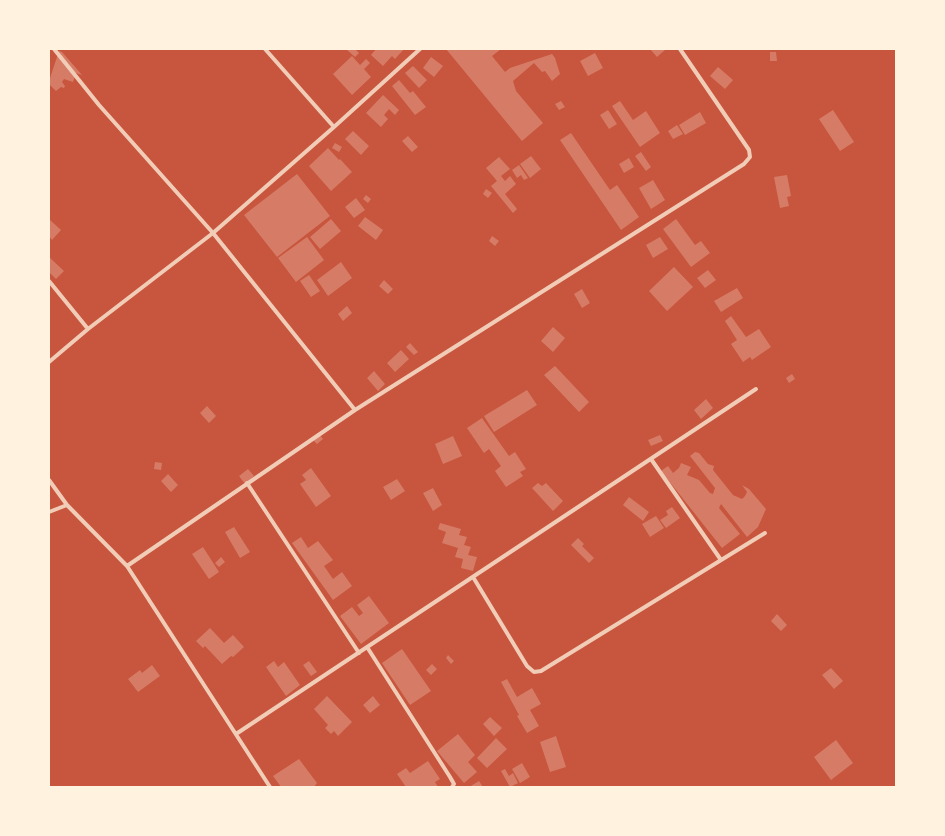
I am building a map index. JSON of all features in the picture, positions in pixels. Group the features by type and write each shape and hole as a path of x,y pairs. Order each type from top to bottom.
{"street":[{"path":"54,49 99,105 213,233 355,410"},
{"path":"265,49 334,127"},
{"path":"49,362 88,329 213,233 420,49"},
{"path":"127,566 355,410 744,164 750,157 749,150 680,49"},
{"path":"49,281 88,329"},
{"path":"236,734 756,389"},
{"path":"651,459 721,560"},
{"path":"49,480 67,505 127,566 270,787"},
{"path":"247,484 358,653"},
{"path":"49,512 67,505"},
{"path":"473,577 527,666 534,672 541,671 765,533"},
{"path":"367,647 450,776 454,784 452,787"}],"building":[{"path":"346,49 355,49 359,53 355,57"},
{"path":"376,49 404,49 395,59 392,56 383,66 371,55"},
{"path":"446,49 501,49 492,56 505,72 510,68 552,54 555,58 560,74 552,81 545,71 542,72 534,63 513,81 516,91 543,123 522,141"},
{"path":"650,49 666,49 657,57"},
{"path":"59,51 62,52 82,75 76,73 73,82 64,79 62,82 65,86 64,88 61,87 56,91 49,84 49,81"},
{"path":"770,52 776,52 777,61 770,61"},
{"path":"595,53 603,68 588,76 580,61"},
{"path":"352,56 360,65 366,59 370,63 364,69 371,77 352,95 333,74"},
{"path":"431,57 443,66 434,77 423,68"},
{"path":"413,66 427,80 419,88 405,73"},
{"path":"718,67 733,80 725,89 710,76"},
{"path":"399,80 410,93 413,91 426,107 415,115 392,86"},
{"path":"383,95 399,110 395,115 389,109 384,115 388,119 381,127 366,113"},
{"path":"561,101 565,107 559,110 555,104"},
{"path":"620,101 633,120 646,111 660,133 640,147 612,106"},
{"path":"608,110 617,124 609,129 600,115"},
{"path":"833,110 854,142 840,151 819,119"},
{"path":"700,112 706,123 685,135 679,125"},
{"path":"677,125 683,134 673,139 668,131"},
{"path":"353,131 369,146 361,155 345,139"},
{"path":"571,133 610,190 617,185 639,217 621,230 560,140"},
{"path":"408,136 418,147 412,152 402,141"},
{"path":"335,143 342,147 339,152 332,148"},
{"path":"328,148 352,172 331,191 309,166"},
{"path":"641,152 651,167 646,171 635,156"},
{"path":"531,156 541,169 530,178 520,164"},
{"path":"499,157 510,169 501,176 505,181 510,176 516,184 505,194 517,209 513,213 491,186 497,181 486,168"},
{"path":"629,158 634,167 624,173 619,164"},
{"path":"519,165 528,178 524,180 521,175 517,178 512,170"},
{"path":"297,174 330,216 277,257 244,215"},
{"path":"787,175 791,196 787,197 789,206 780,208 774,177"},
{"path":"653,180 665,200 651,209 639,188"},
{"path":"486,189 492,193 488,198 483,194"},
{"path":"366,195 371,199 368,203 363,199"},
{"path":"356,198 365,210 354,218 345,207"},
{"path":"365,217 383,230 376,240 358,226"},
{"path":"331,219 341,231 320,249 310,237"},
{"path":"676,219 695,245 701,241 710,253 691,267 663,229"},
{"path":"50,220 61,230 52,240 49,236"},
{"path":"492,236 499,241 495,246 489,241"},
{"path":"307,237 324,260 296,282 278,258"},
{"path":"660,237 668,249 653,258 646,245"},
{"path":"49,257 64,271 56,279 49,272"},
{"path":"341,262 352,278 328,296 317,280"},
{"path":"674,267 693,287 667,311 649,291"},
{"path":"708,270 716,280 705,288 697,278"},
{"path":"309,275 320,291 311,297 300,281"},
{"path":"384,280 393,289 388,294 379,286"},
{"path":"737,288 743,298 721,312 714,301"},
{"path":"582,289 590,303 582,308 574,294"},
{"path":"347,306 352,313 343,321 338,314"},
{"path":"731,316 746,337 759,329 771,347 752,360 750,357 743,362 731,344 737,340 725,321"},
{"path":"553,327 565,338 553,352 541,341"},
{"path":"410,343 418,352 414,355 406,347"},
{"path":"401,350 409,359 395,372 387,363"},
{"path":"555,366 589,402 579,412 544,375"},
{"path":"374,371 385,384 378,391 367,378"},
{"path":"792,374 795,379 789,383 786,378"},
{"path":"527,390 537,405 494,432 484,416"},
{"path":"706,399 713,408 701,419 694,410"},
{"path":"207,406 216,416 209,423 200,413"},
{"path":"482,418 509,456 515,452 526,469 520,472 523,476 506,487 495,471 501,466 489,449 484,453 467,428"},
{"path":"318,433 323,439 317,444 311,438"},
{"path":"660,435 663,441 651,446 648,440"},
{"path":"453,436 462,456 443,464 435,444"},
{"path":"695,452 699,453 708,464 714,466 713,470 733,495 742,499 745,496 747,492 742,485 749,489 766,509 758,527 747,537 721,504 719,508 740,534 722,548 661,471 668,466 673,473 679,468 681,463 691,467 687,475 699,480 710,493 713,494 715,488 690,456"},
{"path":"155,462 162,463 161,470 154,469"},
{"path":"311,468 331,496 316,507 300,484 306,480 302,475"},
{"path":"248,469 254,476 245,484 239,476"},
{"path":"168,474 178,485 171,492 161,481"},
{"path":"397,479 405,491 391,500 383,487"},
{"path":"538,483 542,486 546,483 563,501 553,511 532,488"},
{"path":"433,488 442,505 433,511 423,493"},
{"path":"629,497 649,512 643,521 623,505"},
{"path":"672,507 680,518 666,528 660,520 668,515 666,511"},
{"path":"656,516 664,528 650,537 642,524"},
{"path":"440,523 461,529 459,535 467,537 464,545 471,547 468,555 477,557 473,571 461,568 463,559 455,557 458,548 442,543 446,532 438,529"},
{"path":"234,527 250,552 240,558 225,532"},
{"path":"301,537 308,548 318,541 333,560 324,566 333,579 342,572 352,586 333,600 292,543"},
{"path":"578,538 584,544 582,546 594,558 589,563 571,545"},
{"path":"203,547 219,572 209,579 192,554"},
{"path":"221,557 225,562 219,567 215,563"},
{"path":"369,596 389,623 361,644 340,616 352,607 359,616 363,613 357,605"},
{"path":"777,614 787,625 781,631 771,621"},
{"path":"210,628 224,643 233,635 244,647 222,664 205,646 203,648 196,641"},
{"path":"402,649 431,691 410,705 382,663"},
{"path":"448,655 454,661 451,664 446,658"},
{"path":"274,661 278,667 284,662 300,685 286,696 266,667"},
{"path":"309,661 317,672 311,676 303,665"},
{"path":"432,664 437,669 431,675 426,670"},
{"path":"152,665 160,676 138,692 128,679 140,670 142,673"},
{"path":"831,668 843,681 834,689 822,675"},
{"path":"507,679 517,697 532,688 541,704 530,710 539,726 527,733 501,682"},
{"path":"327,696 352,722 338,736 334,731 331,734 325,728 328,725 314,709"},
{"path":"373,696 380,705 370,713 363,705"},
{"path":"490,717 502,728 494,736 483,724"},
{"path":"458,734 475,755 468,762 477,772 464,783 437,751"},
{"path":"556,736 566,767 550,772 540,742"},
{"path":"496,738 507,749 487,768 477,758"},
{"path":"836,740 853,763 831,780 814,757"},
{"path":"299,759 317,783 314,787 281,787 273,776"},
{"path":"428,761 440,779 435,782 438,787 406,787 397,774 406,768 410,773"},
{"path":"522,763 530,777 520,783 512,769"},
{"path":"505,769 509,776 513,773 518,783 510,787 501,771"},
{"path":"479,781 483,787 469,787"}]}
